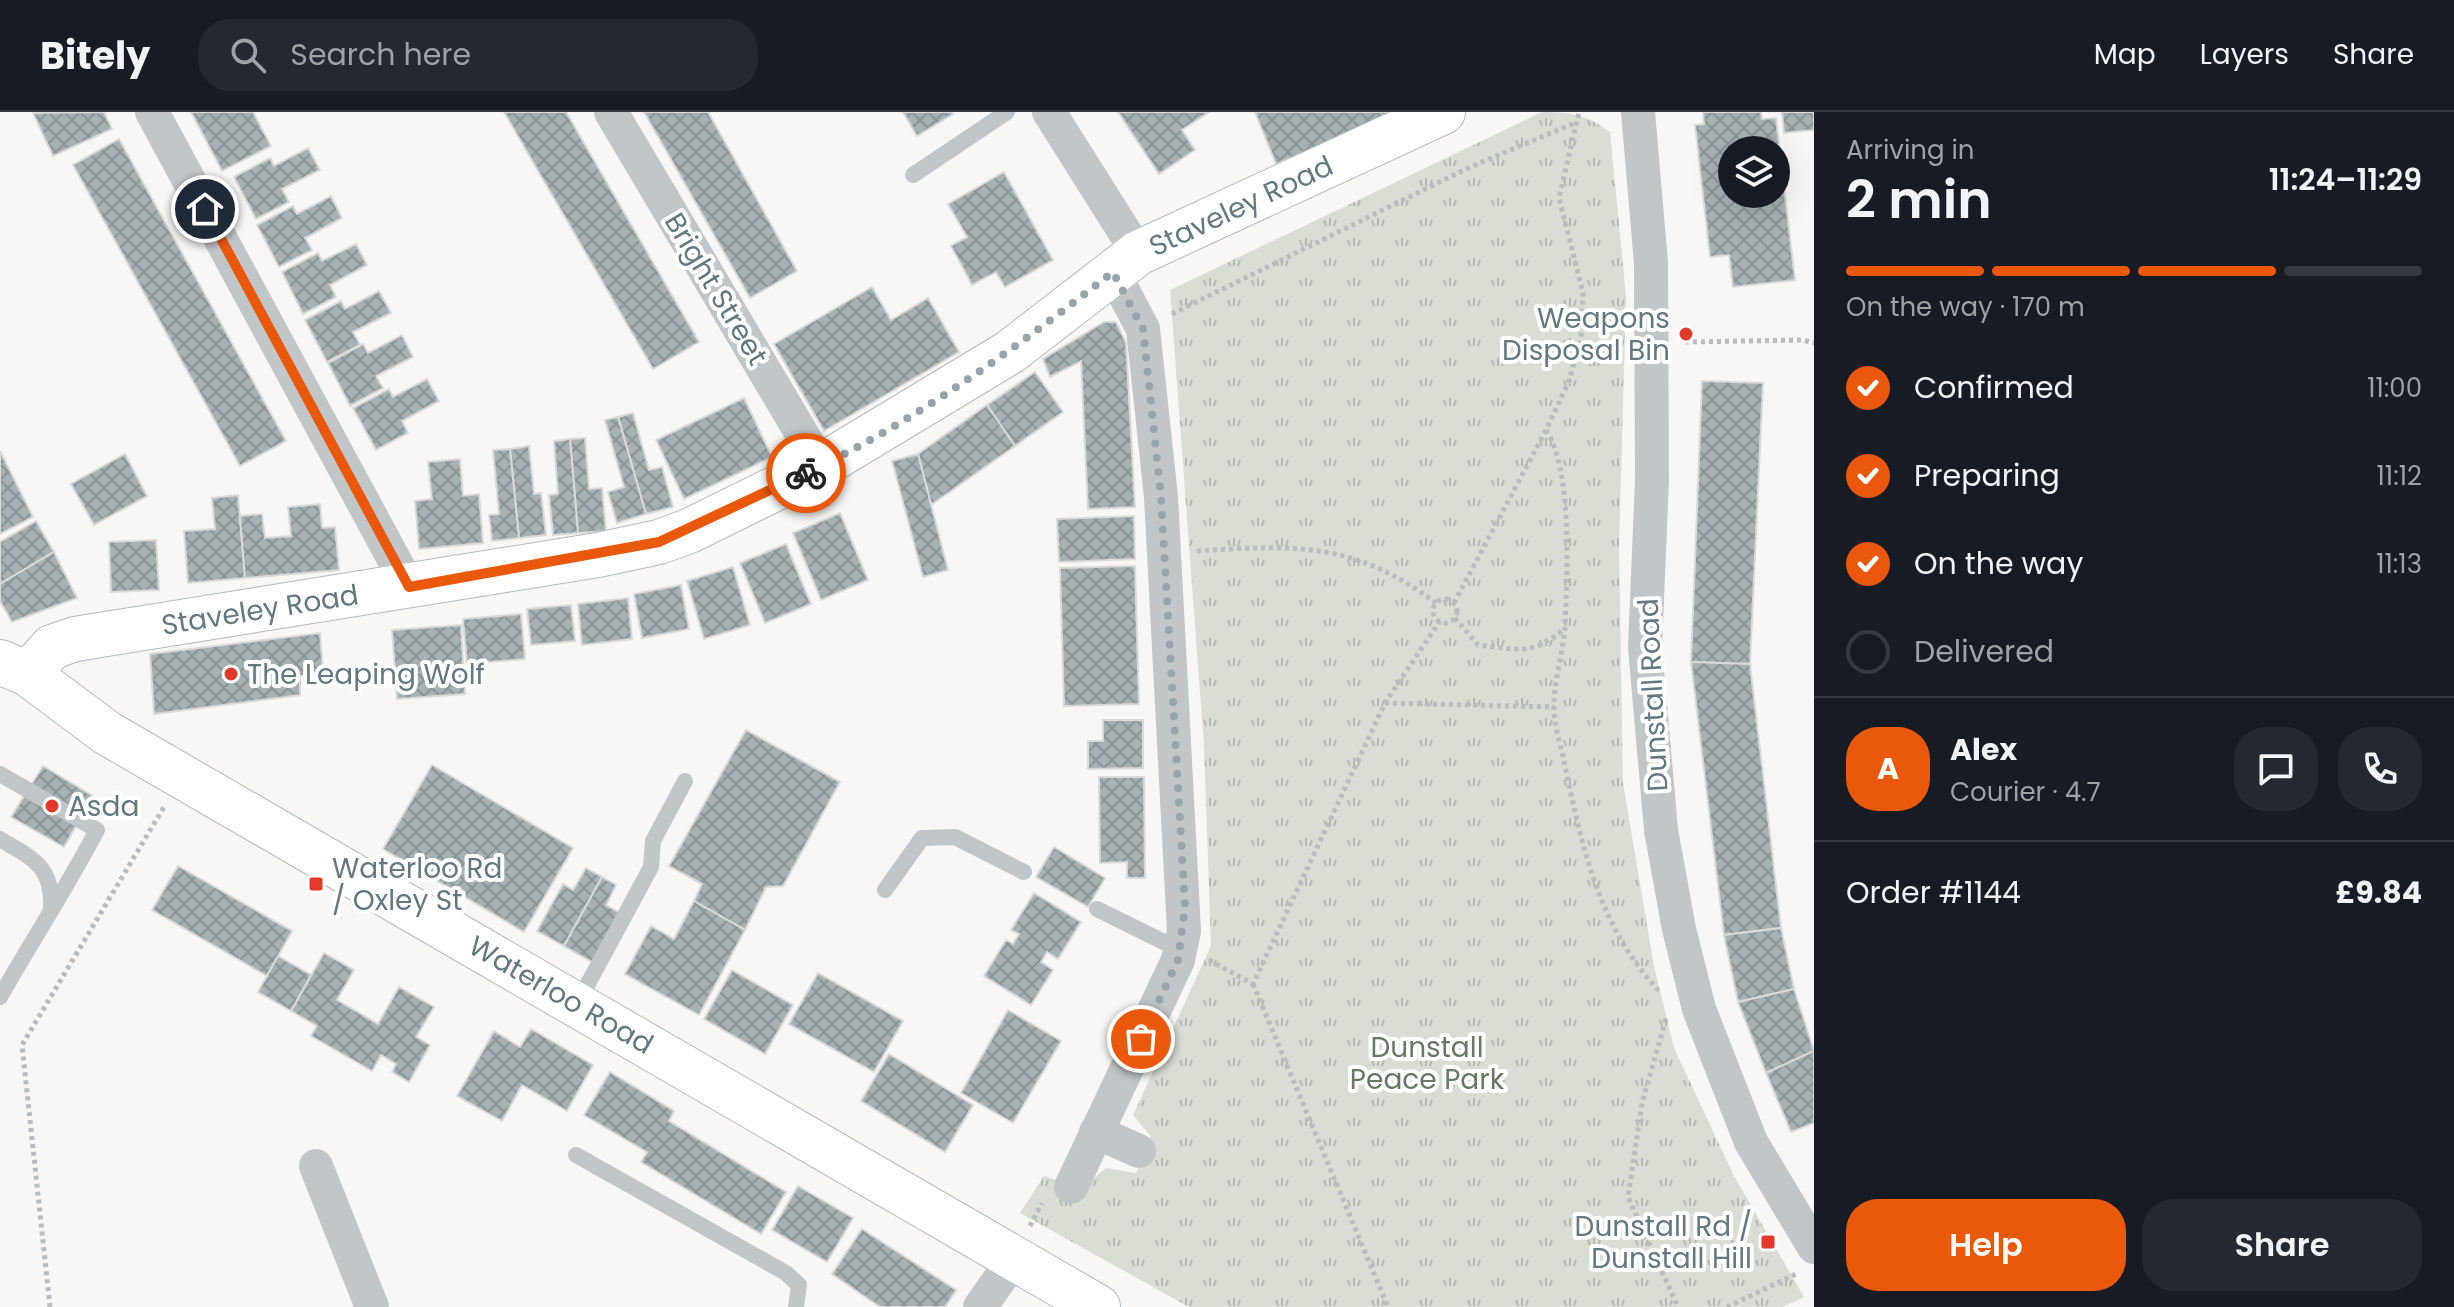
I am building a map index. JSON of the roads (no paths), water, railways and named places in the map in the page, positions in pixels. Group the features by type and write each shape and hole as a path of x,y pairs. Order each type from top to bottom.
{"street":[{"path":"152,112 409,587"},
{"name":"Bright Street","path":"611,112 821,466"},
{"path":"1049,112 1126,263 1143,329 1164,553 1185,906 1181,948 1071,1187"},
{"name":"Staveley Road","path":"9,669 75,639 409,587 659,542 821,466 1010,352 1126,263 1441,112"},
{"name":"Dunstall Road","path":"1638,112 1649,227 1652,342 1652,480 1645,647 1661,830 1679,929 1684,1001 1808,1259"},
{"name":"Waterloo Road","path":"9,669 107,733 1098,1307"},
{"path":"1096,1132 1139,1151"},
{"path":"316,1166 372,1307"},
{"path":"980,1307 1014,1259"}],"lane":[{"path":"913,175 1007,112"},
{"path":"0,774 97,830 66,890 51,908 0,997"},
{"path":"577,1004 651,867 653,841 685,781"},
{"path":"885,890 922,838 955,837 1024,872"},
{"path":"0,839 34,859 47,875 52,888 51,908"},
{"path":"1097,909 1181,948"},
{"path":"576,1155 786,1273 799,1285 796,1307"}],"place":[{"name":"Weapons Disposal Bin","path":"1686,334"},
{"name":"The Leaping Wolf","path":"231,674"},
{"name":"Asda","path":"52,806"},
{"name":"Waterloo Rd / Oxley St","path":"316,884"},
{"name":"Dunstall Rd / Dunstall Hill","path":"1768,1242"}],"park label":[{"name":"Dunstall Peace Park","path":"1427,1063"}]}
